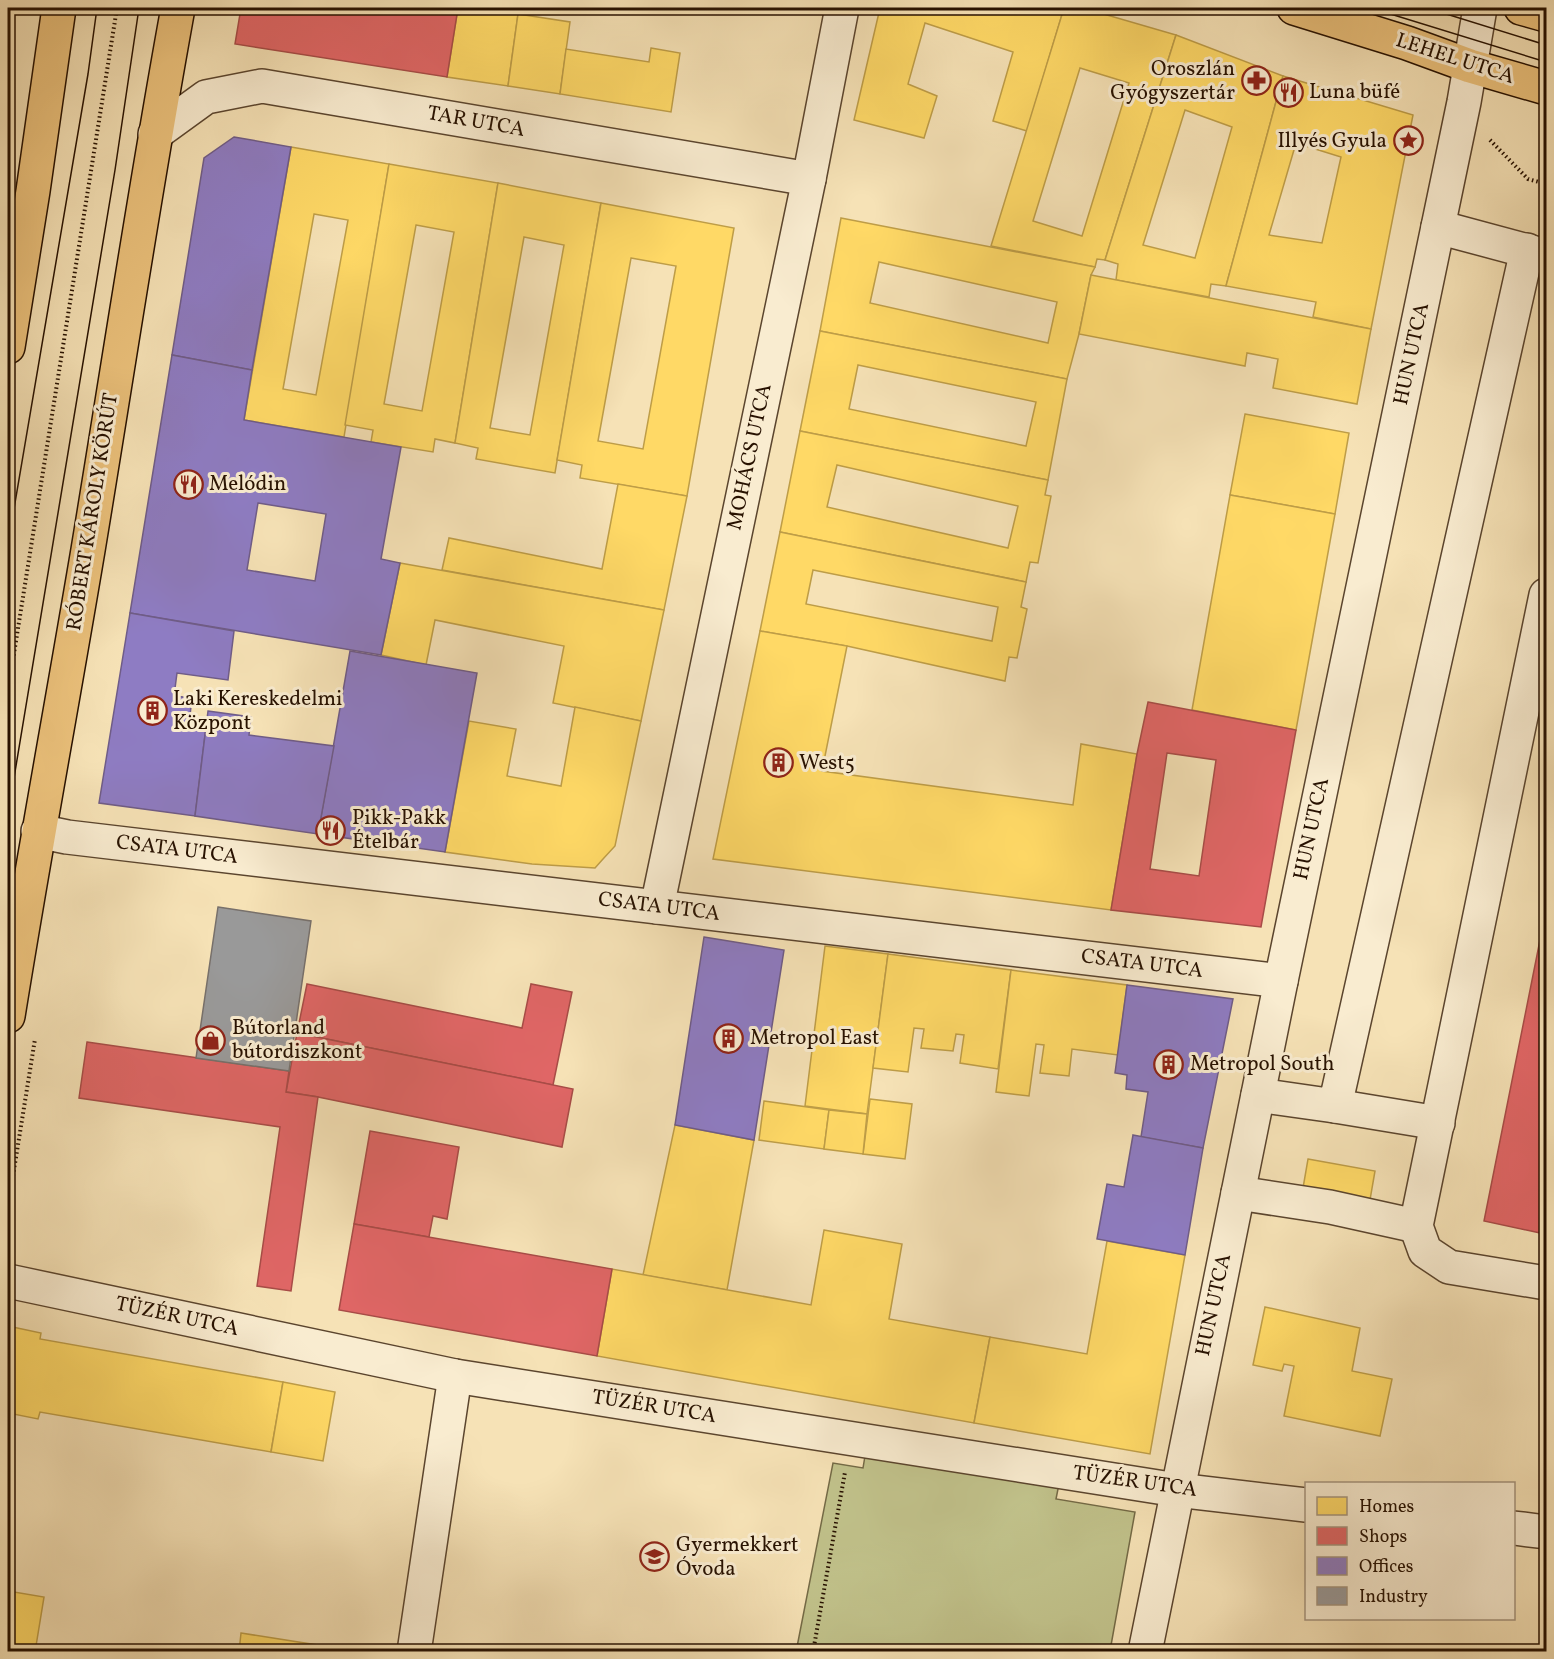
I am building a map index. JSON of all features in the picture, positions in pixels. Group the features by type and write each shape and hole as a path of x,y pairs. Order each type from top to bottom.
{"main road":[{"path":"8,347 59,8"},
{"name":"RÓBERT KÁROLY KÖRÚT","path":"8,1016 178,8"},
{"name":"LEHEL UTCA","path":"1294,8 1407,43 1470,66 1546,88"},
{"path":"1521,8 1546,15"}],"street":[{"name":"MOHÁCS UTCA","path":"657,907 842,8"},
{"name":"HUN UTCA","path":"1145,1652 1281,981 1464,102 1480,8"},
{"name":"TAR UTCA","path":"155,134 206,97 262,86 808,179"},
{"path":"1335,1106 1537,253 1438,227"},
{"path":"1546,595 1416,1226 1425,1251 1449,1267 1546,1283"},
{"name":"CSATA UTCA","path":"38,831 67,837 1281,981"},
{"path":"1258,1095 1438,1122"},
{"path":"1238,1193 1330,1207 1416,1226"},
{"name":"TÜZÉR UTCA","path":"8,1281 455,1376 1177,1490 1305,1505"},
{"path":"414,1652 455,1376"},
{"path":"1515,1528 1546,1532"}],"path":[{"path":"8,691 117,8"},
{"path":"1490,140 1528,179 1546,184"},
{"path":"813,1652 852,1438"}],"green space":[{"path":"865,1456 1059,1484 1056,1499 1135,1512 1110,1651 796,1652 833,1463 863,1468"}],"building: Homes":[{"path":"458,8 518,14 508,86 447,77"},
{"path":"880,8 1064,8 1027,131 993,121 1013,52 925,23 908,84 937,96 924,138 854,120"},
{"path":"1064,8 1083,8 1176,35 1105,260 1097,259 1095,267 991,246","holes":["1080,68 1129,83 1082,236 1033,221"]},
{"path":"518,14 570,22 560,94 508,86"},
{"path":"1176,35 1283,76 1226,286 1211,284 1209,297 1116,280 1118,264 1105,260","holes":["1185,110 1232,127 1195,258 1143,245"]},
{"path":"651,48 680,53 671,112 560,94 566,49 649,62"},
{"path":"1283,76 1413,115 1371,329 1313,317 1316,302 1226,286","holes":["1296,143 1341,157 1322,243 1269,235"]},
{"path":"291,147 389,164 344,437 244,420","holes":["314,214 348,220 316,395 283,389"]},
{"path":"389,164 498,183 455,443 435,439 433,452 371,442 373,430 345,425","holes":["416,225 454,232 422,411 384,404"]},
{"path":"498,183 601,203 555,473 476,459 478,448 455,443","holes":["524,237 564,245 530,435 490,428"]},
{"path":"601,203 734,228 687,496 580,478 582,465 557,460","holes":["631,258 676,266 643,449 598,441"]},
{"path":"841,218 1095,267 1091,275 1067,379 820,331","holes":["879,262 1057,302 1048,343 870,303"]},
{"path":"1091,275 1371,329 1357,404 1273,388 1278,359 1247,353 1245,366 1079,334"},
{"path":"820,331 1067,379 1048,480 800,431","holes":["858,365 1036,402 1026,446 849,409"]},
{"path":"1245,414 1349,433 1335,514 1230,495"},
{"path":"800,431 1048,480 1045,495 1051,496 1038,563 1030,562 1026,582 780,532","holes":["837,465 1018,506 1008,548 827,507"]},
{"path":"618,484 687,496 664,610 442,570 449,538 602,569"},
{"path":"1230,495 1335,514 1296,730 1192,710"},
{"path":"780,532 1026,582 1021,607 1027,609 1017,658 1009,657 1005,681 847,646 760,631","holes":["813,570 998,607 992,641 806,604"]},
{"path":"400,563 664,610 641,721 553,703 564,646 435,620 426,665 381,655"},
{"name":"West5","path":"760,631 847,646 822,771 1073,805 1081,744 1137,754 1111,910 713,859"},
{"path":"575,707 641,721 615,846 595,868 532,864 445,852 469,721 516,729 507,776 561,786"},
{"path":"825,946 888,954 867,1114 805,1106"},
{"path":"888,954 1011,970 998,1069 960,1063 964,1035 956,1034 953,1051 921,1048 924,1029 914,1028 908,1072 873,1068"},
{"path":"1011,970 1127,985 1118,1055 1072,1049 1069,1076 1040,1073 1044,1045 1036,1044 1029,1096 996,1092"},
{"path":"870,1099 912,1104 905,1159 863,1154"},
{"path":"764,1101 829,1110 824,1149 759,1140"},
{"path":"829,1110 867,1114 863,1154 824,1149"},
{"path":"675,1125 754,1140 727,1290 643,1275"},
{"path":"1308,1159 1375,1171 1370,1200 1303,1188"},
{"path":"824,1230 902,1244 889,1319 990,1337 974,1423 597,1356 612,1269 811,1305"},
{"path":"1107,1241 1185,1255 1150,1454 974,1423 990,1337 1087,1354"},
{"path":"1265,1307 1360,1328 1352,1371 1392,1379 1380,1436 1284,1416 1294,1366 1284,1364 1282,1371 1253,1365"},
{"path":"8,1326 41,1333 40,1339 283,1382 271,1452 40,1412 38,1419 8,1413"},
{"path":"283,1382 335,1392 323,1461 271,1452"},
{"path":"8,1591 44,1597 35,1652 8,1652"},
{"path":"241,1633 317,1645 316,1652 239,1652"}],"building: Shops":[{"path":"241,8 458,8 447,77 235,44"},
{"path":"1148,702 1296,730 1261,927 1111,910","holes":["1167,753 1216,760 1199,876 1150,869"]},
{"path":"1546,910 1546,1225 1545,1234 1484,1221"},
{"path":"307,984 522,1028 531,984 572,992 553,1085 297,1033"},
{"path":"297,1033 573,1089 562,1147 286,1092"},
{"path":"87,1042 289,1071 286,1092 318,1097 291,1291 257,1286 280,1127 79,1098"},
{"path":"370,1131 459,1147 447,1219 433,1216 429,1237 354,1224"},
{"path":"354,1224 612,1269 597,1356 339,1310"}],"building: Offices":[{"path":"234,137 291,147 252,370 172,355 204,158"},
{"path":"172,355 252,370 244,420 401,447 381,559 400,563 381,655 130,613","holes":["258,503 326,514 315,581 247,570"]},
{"name":"Laki Kereskedelmi Központ","path":"130,613 234,631 228,680 177,673 174,696 192,698 189,724 206,727 195,816 99,803"},
{"path":"350,651 477,673 445,852 318,834"},
{"path":"208,711 251,717 249,735 334,746 318,834 195,816"},
{"name":"Metropol East","path":"704,937 784,950 754,1140 675,1125"},
{"name":"Metropol South","path":"1127,985 1233,999 1203,1148 1141,1137 1148,1092 1126,1089 1127,1075 1115,1073"},
{"path":"1133,1135 1203,1148 1185,1255 1097,1239 1107,1184 1124,1187"}],"building: Industry":[{"path":"218,907 311,921 289,1071 196,1058"}],"tram line":[{"path":"8,544 88,74 97,8"},
{"path":"8,814 115,170 139,8"},
{"path":"1371,8 1546,62"},
{"path":"1427,8 1546,45"}],"place":[{"name":"Oroszlán Gyógyszertár","path":"1256,81"},
{"name":"Luna büfé","path":"1288,92"},
{"name":"Illyés Gyula","path":"1408,141"},
{"name":"Melódin","path":"188,484"},
{"name":"Laki Kereskedelmi Központ","path":"152,711"},
{"name":"West5","path":"778,763"},
{"name":"Pikk-Pakk Ételbár","path":"331,830"},
{"name":"Metropol East","path":"729,1038"},
{"name":"Bútorland bútordiszkont","path":"211,1040"},
{"name":"Metropol South","path":"1169,1064"},
{"name":"Gyermekkert Óvoda","path":"655,1557"}]}
